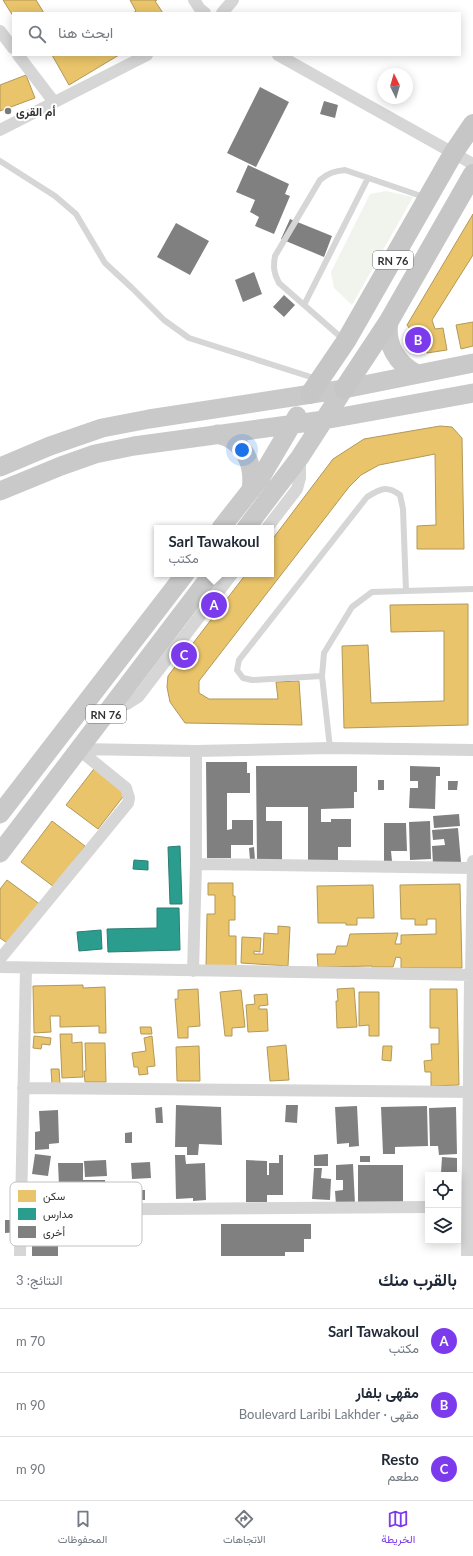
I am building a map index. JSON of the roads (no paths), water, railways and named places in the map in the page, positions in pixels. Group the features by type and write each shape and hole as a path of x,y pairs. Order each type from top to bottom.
{"highway":[{"name":"RN 76","path":"315,387 346,341 454,152 473,124"},
{"name":"RN 76","path":"344,388 389,321 473,174"},
{"path":"428,198 452,210"}],"main road":[{"path":"389,321 388,337 392,350 406,367 417,374"},
{"path":"0,467 50,446 102,428 315,387 344,388 473,363"},
{"name":"RN 76","path":"223,525 251,490 315,387"},
{"name":"RN 76","path":"248,525 300,457 344,388"},
{"path":"0,491 95,454 134,446 324,420 473,393"},
{"path":"217,434 234,440 248,456 251,471 251,490"},
{"name":"RN 76","path":"0,814 183,577"},
{"name":"RN 76","path":"0,853 210,577"},
{"path":"60,735 78,749"}],"street":[{"path":"194,0 200,9 204,12"},
{"path":"223,12 233,0"},
{"path":"0,31 12,47"},
{"path":"19,56 54,102"},
{"path":"0,130 145,56"},
{"path":"280,56 454,152 473,164"},
{"path":"269,525 297,489 299,484 300,457"},
{"path":"112,706 127,704 138,697 230,577"},
{"path":"78,749 196,751 330,748 473,750"},
{"path":"0,959 128,803 129,798 126,788 78,749"},
{"path":"193,971 196,864 196,751"},
{"path":"467,1256 466,1207 471,1092 470,981 472,975 473,861"},
{"path":"196,864 473,868"},
{"path":"0,967 472,975"},
{"path":"22,1182 26,968"},
{"path":"24,1088 471,1092"},
{"path":"142,1209 425,1207"},
{"path":"20,1246 20,1256"}],"lane":[{"path":"0,161 55,196 76,214 105,263 164,320 189,338 315,387"},
{"path":"346,341 279,283 275,275 275,256 320,180 335,171 345,170 428,198"},
{"path":"304,305 368,178"},
{"path":"322,676 252,680 243,678 238,670 239,660 367,497 378,490 392,489 400,495 403,509 406,591"},
{"path":"330,748 322,676 324,653 352,607 372,592 473,590"}],"place":[{"name":"أم القرى","path":"8,111"},
{"name":"مقهى بلفار","path":"418,340"},
{"name":"Sarl Tawakoul","path":"214,605"},
{"name":"Resto","path":"184,655"}]}
